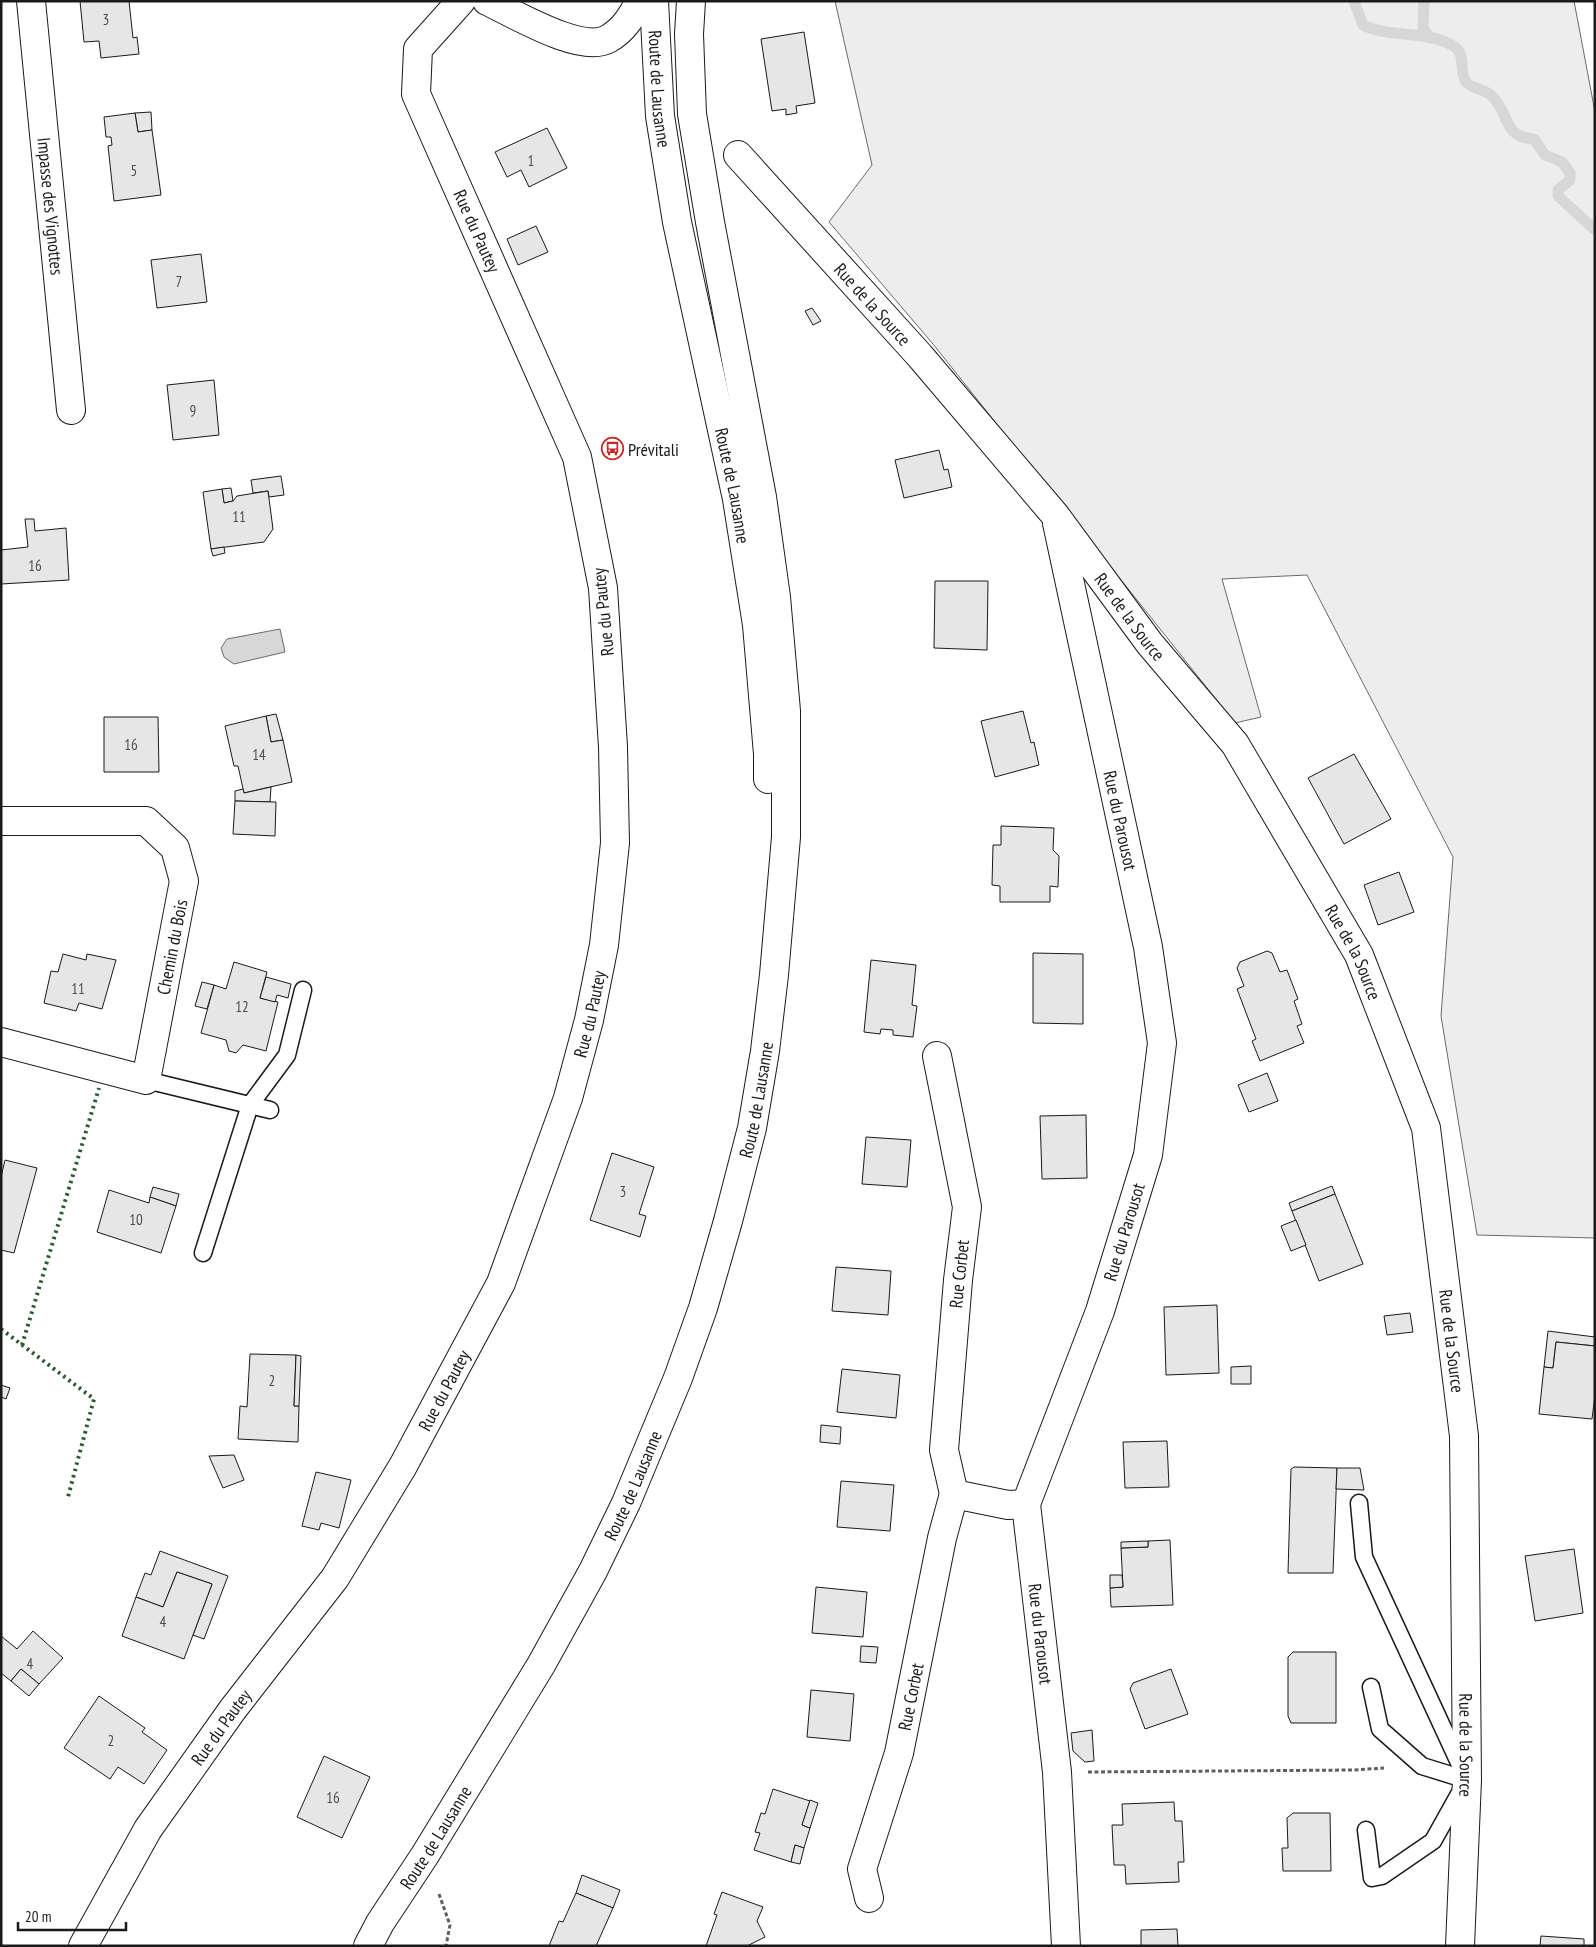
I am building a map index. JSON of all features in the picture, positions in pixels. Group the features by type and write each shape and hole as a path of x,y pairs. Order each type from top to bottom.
{"street":[{"name":"Impasse des Vignottes","path":"31,1 71,410"},
{"name":"Rue du Pautey","path":"82,1946 148,1828 233,1709 335,1578 408,1457 501,1283 568,1098 591,1010 604,945 615,843 613,747 603,588 577,456 416,94 418,49 461,1"},
{"path":"487,1 567,38 591,44 608,39 629,21 640,1"},
{"name":"Route de Lausanne","path":"654,1 661,126 677,222 737,499 757,625 768,754 766,863 774,975"},
{"name":"Route de Lausanne","path":"368,1946 380,1923 425,1855 542,1665 626,1504 672,1395 703,1308 752,1128 765,1051 774,975 786,837 786,711 776,597 762,497 710,222 692,114 691,1"},
{"name":"Rue de la Source","path":"738,155 920,356 1055,515 1150,644 1234,744 1359,955 1426,1128 1464,1436 1467,1780 1460,1946"},
{"name":"Rue du Parousot","path":"1055,515 1148,947 1162,1043 1148,1155 1100,1310 1026,1504 1058,1772 1066,1946"},
{"name":"Chemin du Bois","path":"1,820 146,821 175,848 184,882 146,1080"},
{"path":"1,1042 146,1080"},
{"name":"Rue Corbet","path":"869,1898 862,1868 900,1753 942,1538 954,1494 944,1450 958,1280 967,1207 937,1056"},
{"path":"954,1494 1008,1505 1026,1504"}],"lane":[{"path":"203,1253 250,1105 287,1055 304,990"},
{"path":"146,1080 270,1110"},
{"path":"1359,1503 1364,1557 1467,1780"},
{"path":"1371,1687 1380,1729 1422,1766 1467,1780"},
{"path":"1366,1830 1372,1878 1382,1876 1433,1841 1467,1780"}],"path":[{"path":"1058,1772 1353,1770 1392,1768"},
{"path":"425,1855 450,1925 446,1946"}],"shaded area":[{"path":"835,1 1574,1 1595,112 1595,1238 1477,1235 1441,1016 1453,857 1307,575 1222,579 1261,717 1235,723 933,344 829,222 872,165"},
{"path":"280,629 285,652 234,664 224,657 221,648 227,639"}],"building":[{"path":"80,1 129,1 133,38 137,37 139,54 101,58 99,41 84,42"},
{"path":"804,32 815,103 796,106 797,113 786,115 786,109 772,111 761,39"},
{"path":"151,112 152,130 138,132 135,113"},
{"path":"135,113 138,132 152,130 161,195 114,201 108,146 112,145 111,137 106,137 104,117"},
{"path":"547,128 567,168 529,187 521,170 507,177 495,152"},
{"path":"536,226 548,252 518,265 507,239"},
{"path":"201,254 207,302 157,308 151,260"},
{"path":"812,308 821,321 813,325 805,311"},
{"path":"214,380 219,435 173,440 167,385"},
{"path":"939,450 944,470 948,469 952,487 904,498 895,460"},
{"path":"281,476 284,495 269,497 268,491 253,493 251,480"},
{"path":"231,488 233,501 224,503 222,489"},
{"path":"222,489 224,503 233,501 237,496 268,491 273,529 264,542 211,549 203,492"},
{"path":"25,519 34,519 35,531 66,528 69,580 1,584 1,550 28,547"},
{"path":"224,547 225,553 213,556 211,549"},
{"path":"935,581 988,581 987,650 934,648"},
{"path":"1023,711 1031,743 1034,742 1039,765 995,777 981,721"},
{"path":"276,714 283,740 271,742 266,716"},
{"path":"266,716 271,742 283,740 292,782 244,793 238,766 234,766 225,726"},
{"path":"104,717 158,717 159,772 104,772"},
{"path":"1354,754 1391,819 1344,844 1308,778"},
{"path":"271,787 270,802 235,801 235,791 243,789 244,793"},
{"path":"235,801 276,802 275,836 233,834"},
{"path":"1001,826 1054,828 1053,850 1059,856 1058,887 1050,886 1050,902 1000,902 1000,886 992,885 993,845 1001,845"},
{"path":"1399,872 1414,912 1378,925 1364,885"},
{"path":"1267,951 1272,953 1280,972 1287,970 1298,999 1294,1001 1302,1024 1297,1026 1304,1043 1260,1061 1252,1041 1256,1039 1237,989 1244,986 1237,968 1240,962"},
{"path":"1033,953 1083,954 1083,1024 1033,1023"},
{"path":"63,954 86,960 87,954 116,960 102,1009 79,1003 76,1011 44,1003 51,971 58,972"},
{"path":"871,960 916,965 912,1005 917,1006 913,1037 893,1035 893,1030 881,1029 880,1034 864,1032"},
{"path":"234,962 267,972 260,998 278,1002 266,1051 243,1045 236,1053 229,1051 226,1040 201,1033 214,985 226,989"},
{"path":"266,977 291,984 288,998 277,995 275,1002 260,998"},
{"path":"202,982 214,985 207,1009 195,1006"},
{"path":"1267,1073 1278,1101 1249,1112 1238,1085"},
{"path":"1086,1115 1087,1178 1042,1179 1040,1116"},
{"path":"866,1137 911,1140 907,1187 862,1184"},
{"path":"612,1153 654,1167 639,1214 646,1216 640,1237 590,1220"},
{"path":"5,1160 37,1168 14,1253 1,1250 1,1177"},
{"path":"1332,1186 1335,1194 1292,1211 1289,1203"},
{"path":"153,1187 179,1194 176,1206 150,1197"},
{"path":"109,1190 149,1203 150,1197 176,1206 161,1253 97,1232"},
{"path":"1335,1194 1363,1264 1319,1281 1292,1211"},
{"path":"1296,1220 1306,1245 1291,1251 1281,1226"},
{"path":"836,1267 891,1271 888,1315 832,1311"},
{"path":"1217,1305 1219,1373 1166,1375 1164,1307"},
{"path":"1410,1313 1413,1332 1387,1335 1384,1316"},
{"path":"1548,1331 1595,1337 1595,1346 1556,1342 1553,1368 1544,1367"},
{"path":"1556,1342 1595,1346 1595,1395 1592,1419 1539,1414 1544,1367 1553,1368"},
{"path":"250,1354 296,1355 294,1406 299,1406 298,1442 238,1439 240,1406 247,1407"},
{"path":"296,1355 301,1356 299,1406 294,1406"},
{"path":"1251,1366 1251,1384 1231,1384 1231,1367"},
{"path":"842,1369 900,1375 896,1418 837,1412"},
{"path":"1,1385 10,1388 6,1399 1,1397"},
{"path":"821,1425 841,1427 840,1444 820,1442"},
{"path":"1167,1441 1169,1487 1125,1488 1123,1442"},
{"path":"234,1455 244,1480 223,1488 209,1456"},
{"path":"1294,1467 1337,1468 1333,1573 1288,1573 1291,1469"},
{"path":"1337,1468 1360,1468 1364,1490 1336,1489"},
{"path":"316,1472 351,1480 339,1528 321,1523 319,1530 302,1526"},
{"path":"841,1481 894,1485 890,1531 837,1527"},
{"path":"1170,1540 1173,1605 1111,1607 1110,1588 1123,1587 1121,1548 1148,1547 1148,1541"},
{"path":"1148,1541 1148,1547 1121,1548 1121,1542"},
{"path":"1574,1549 1583,1613 1535,1621 1525,1556"},
{"path":"160,1551 228,1576 204,1639 193,1635 212,1584 177,1572 163,1607 136,1597 145,1573 151,1575"},
{"path":"177,1572 212,1584 184,1659 122,1636 136,1597 163,1607"},
{"path":"1110,1575 1122,1575 1123,1587 1110,1588"},
{"path":"816,1587 867,1592 863,1637 812,1633"},
{"path":"33,1631 63,1658 39,1684 21,1669 11,1681 1,1673 1,1636 17,1649"},
{"path":"861,1646 878,1647 876,1663 860,1662"},
{"path":"1293,1652 1336,1652 1336,1723 1291,1723 1288,1716 1288,1657"},
{"path":"21,1669 39,1684 29,1696 11,1681"},
{"path":"1171,1669 1188,1714 1145,1729 1130,1689 1133,1683"},
{"path":"811,1690 854,1694 850,1741 807,1737"},
{"path":"99,1696 145,1728 142,1732 167,1750 144,1784 118,1767 110,1779 64,1748"},
{"path":"1092,1730 1094,1761 1085,1762 1073,1751 1071,1733"},
{"path":"324,1756 370,1777 342,1838 297,1817"},
{"path":"773,1789 810,1801 802,1825 810,1828 804,1848 795,1845 791,1862 754,1850 760,1833 755,1832 761,1813 765,1814"},
{"path":"810,1800 818,1803 810,1828 802,1825"},
{"path":"1174,1802 1175,1821 1182,1821 1184,1862 1178,1862 1179,1882 1126,1884 1125,1865 1114,1865 1112,1825 1123,1825 1122,1804"},
{"path":"1293,1813 1330,1813 1331,1871 1283,1871 1282,1848 1288,1848 1287,1818"},
{"path":"795,1845 804,1848 800,1864 791,1862"},
{"path":"582,1875 620,1890 613,1908 576,1893"},
{"path":"722,1892 763,1907 757,1921 765,1937 747,1946 706,1946 717,1915 714,1914"},
{"path":"576,1893 613,1908 596,1946 549,1946 559,1921 563,1922"},
{"path":"1177,1929 1178,1946 1141,1946 1141,1930"},
{"path":"1541,1936 1584,1939 1584,1946 1540,1946"}],"waterway":[{"path":"1354,1 1363,25 1385,32 1433,38 1455,47 1460,55 1466,82 1492,96 1498,103 1511,129 1516,134 1534,139 1545,155 1562,162 1570,173 1570,180 1558,190 1558,196 1595,230"},
{"path":"1424,1 1423,28 1430,38"}],"hedge":[{"path":"22,1345 99,1088"},
{"path":"1,1329 94,1399 68,1497"}],"place":[{"name":"Prévitali","path":"612,449"}]}
